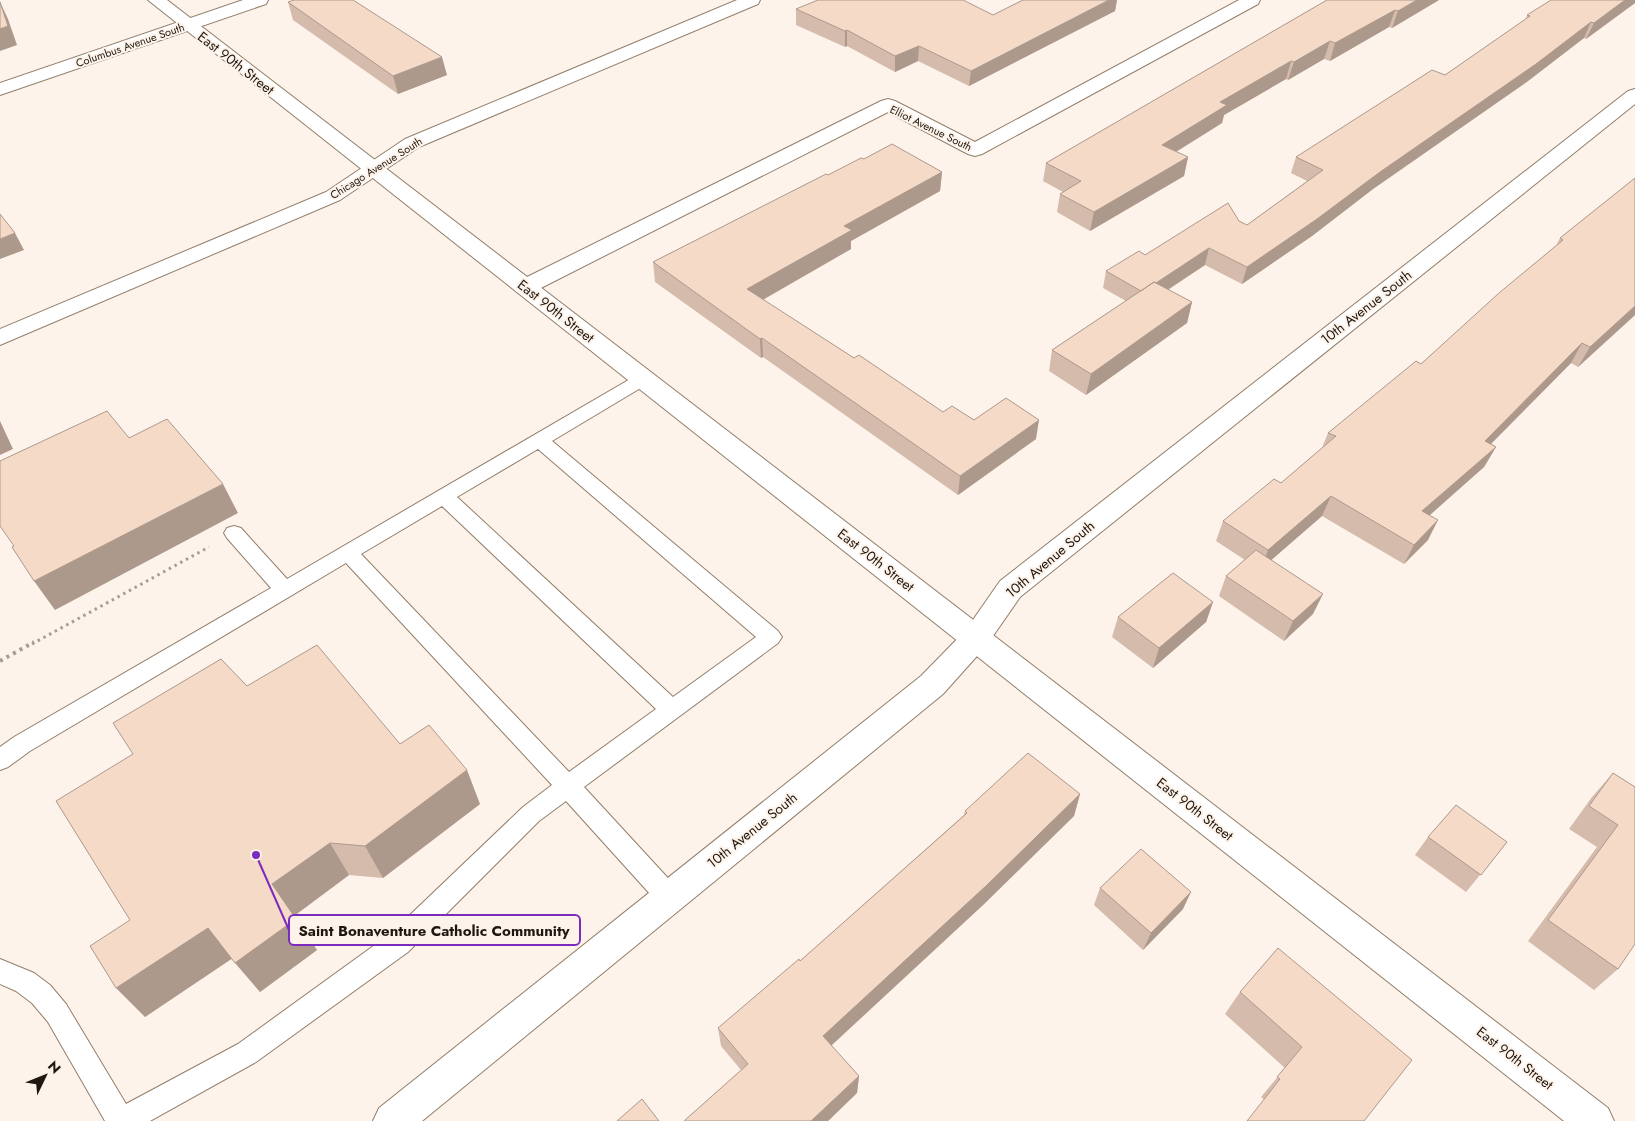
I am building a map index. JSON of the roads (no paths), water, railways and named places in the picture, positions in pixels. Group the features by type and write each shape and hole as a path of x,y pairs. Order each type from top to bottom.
{"street":[{"name":"East 90th Street","path":"156,0 1595,1121"},
{"name":"Columbus Avenue South","path":"0,89 260,0"},
{"name":"Chicago Avenue South","path":"0,338 333,196 412,143 752,0"},
{"name":"Elliot Avenue South","path":"525,287 888,105 975,150 1252,0"},
{"name":"10th Avenue South","path":"392,1121 932,684 976,638 1010,589 1635,94"}],"lane":[{"path":"0,760 22,744 643,379"},
{"path":"0,971 24,982 41,994 57,1013 121,1121 247,1053 399,943 530,814 770,637 539,440"},
{"path":"444,496 672,710"},
{"path":"234,533 285,590"},
{"path":"348,552 568,786 669,897"}],"place":[{"name":"Saint Bonaventure Catholic Community","path":"256,855"}]}
